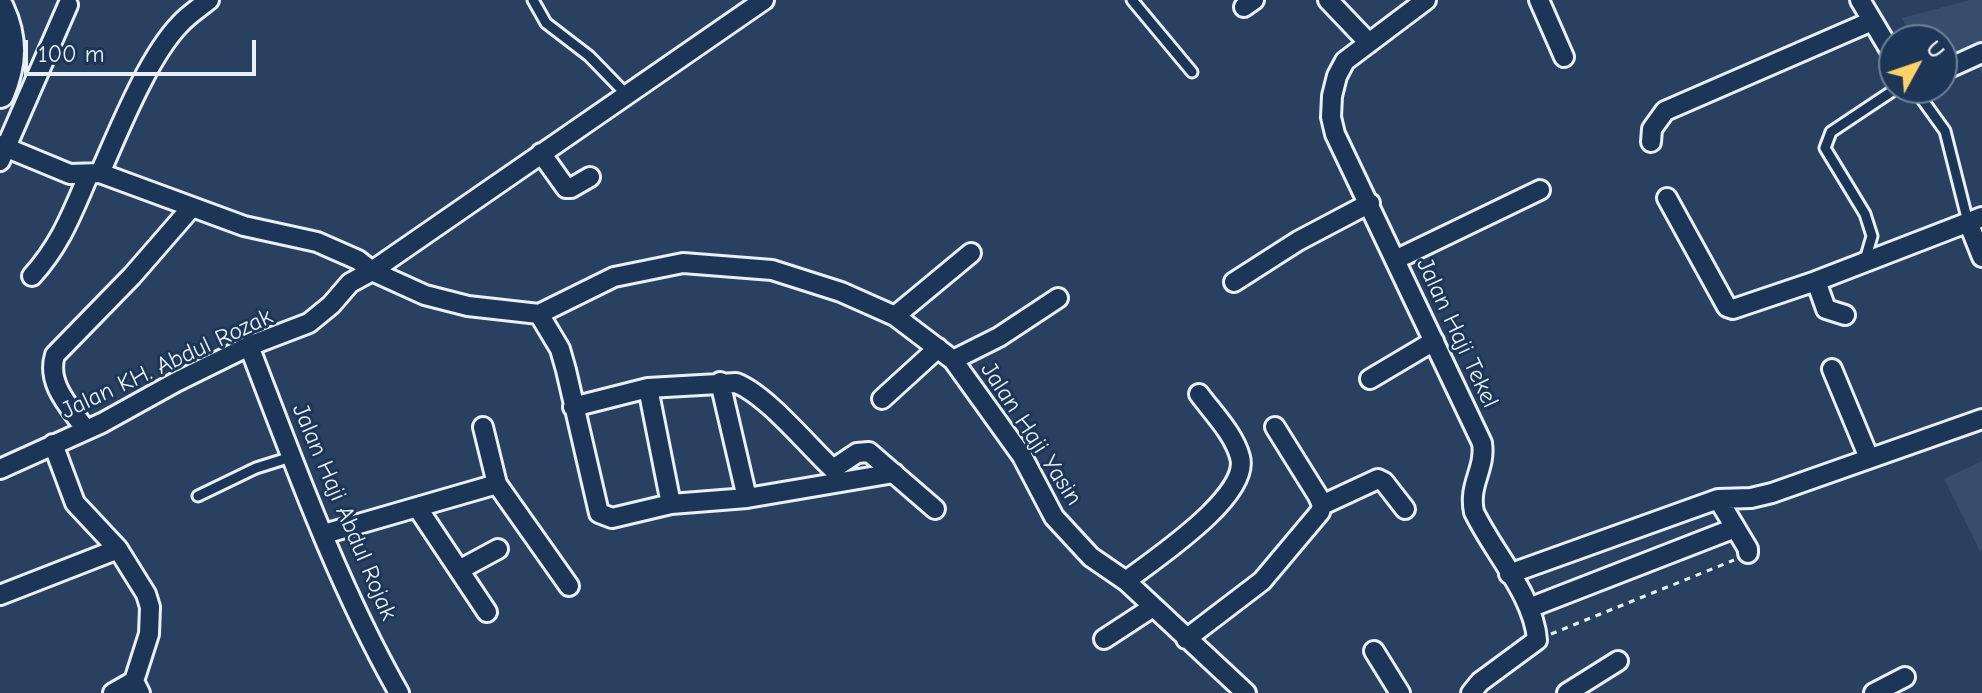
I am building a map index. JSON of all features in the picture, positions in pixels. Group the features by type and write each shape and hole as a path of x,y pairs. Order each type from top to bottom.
{"street":[{"path":"32,276 52,255 163,47 179,24 209,0"},
{"name":"Jalan KH. Abdul Rozak","path":"137,687 149,634 150,607 146,594 118,549 75,503 53,444 249,346 309,323 331,305 350,283 372,271 627,95 739,7 764,0"},
{"path":"1328,0 1369,43"},
{"name":"Jalan Haji Tekel","path":"1426,0 1345,61 1337,76 1331,117 1341,148 1397,259 1482,443 1482,463 1471,499 1474,512 1529,608 1537,640"},
{"path":"1539,0 1564,57"},
{"path":"1860,0 1878,31"},
{"path":"68,5 2,151 70,174 94,173 244,226 317,242 425,295 468,306 539,314 560,349 599,513 612,518 671,504 747,498 836,476 894,473"},
{"path":"0,8 10,67 0,94"},
{"path":"1651,142 1652,129 1665,111 1872,21"},
{"path":"1958,64 1982,53"},
{"path":"541,153 566,188 590,177"},
{"path":"1397,259 1540,190"},
{"path":"1667,198 1727,307 1733,309 1816,281 1975,219 1982,257"},
{"path":"1234,282 1298,241 1370,203"},
{"path":"86,430 55,384 51,367 55,355 132,276 192,207"},
{"path":"895,316 971,253"},
{"name":"Jalan Haji Yasin","path":"539,314 614,277 683,263 772,270 841,292 895,316 953,360 1022,456 1054,517 1091,557 1126,581 1246,693"},
{"path":"1816,281 1826,309 1845,315"},
{"path":"953,360 999,337 1058,298"},
{"path":"1370,379 1434,341"},
{"name":"Jalan Haji Abdul Rojak","path":"249,346 324,534 399,693"},
{"path":"882,399 938,348"},
{"path":"1832,369 1869,458"},
{"path":"720,382 747,498"},
{"path":"573,407 648,388 736,383 748,388 836,476"},
{"path":"648,388 671,504"},
{"path":"1126,581 1216,508 1240,474 1241,459 1234,444 1199,394"},
{"path":"1509,574 1718,499 1751,498 1772,493 1982,419"},
{"path":"483,427 497,484 569,586"},
{"path":"1275,427 1322,505"},
{"path":"0,469 53,444"},
{"path":"836,476 864,451 881,460 935,509"},
{"path":"1186,639 1262,581 1317,517 1322,505 1378,479 1384,482 1405,509"},
{"path":"324,534 497,484"},
{"path":"1718,499 1748,553"},
{"path":"417,507 487,612"},
{"path":"1529,608 1735,528"},
{"path":"0,595 118,549"},
{"path":"459,570 498,549"},
{"path":"1104,639 1153,607"},
{"path":"1471,693 1480,682 1537,640"},
{"path":"1374,651 1400,693"},
{"path":"1567,693 1618,661"},
{"path":"1874,693 1905,677"},
{"path":"113,693 137,687"}],"lane":[{"path":"533,0 546,23 589,56 627,95"},
{"path":"1132,0 1192,72"},
{"path":"1865,260 1872,236 1865,214 1825,148 1831,132 1878,101"},
{"path":"1926,104 1945,131 1975,219"},
{"path":"198,496 253,469 291,457"}],"path":[{"path":"1537,640 1748,553"}],"shaded area":[{"path":"1970,0 1982,0 1982,74 1971,57 1958,63 1958,24 1905,24 1902,18"},
{"path":"1982,461 1982,550 1980,551 1944,479"}]}
